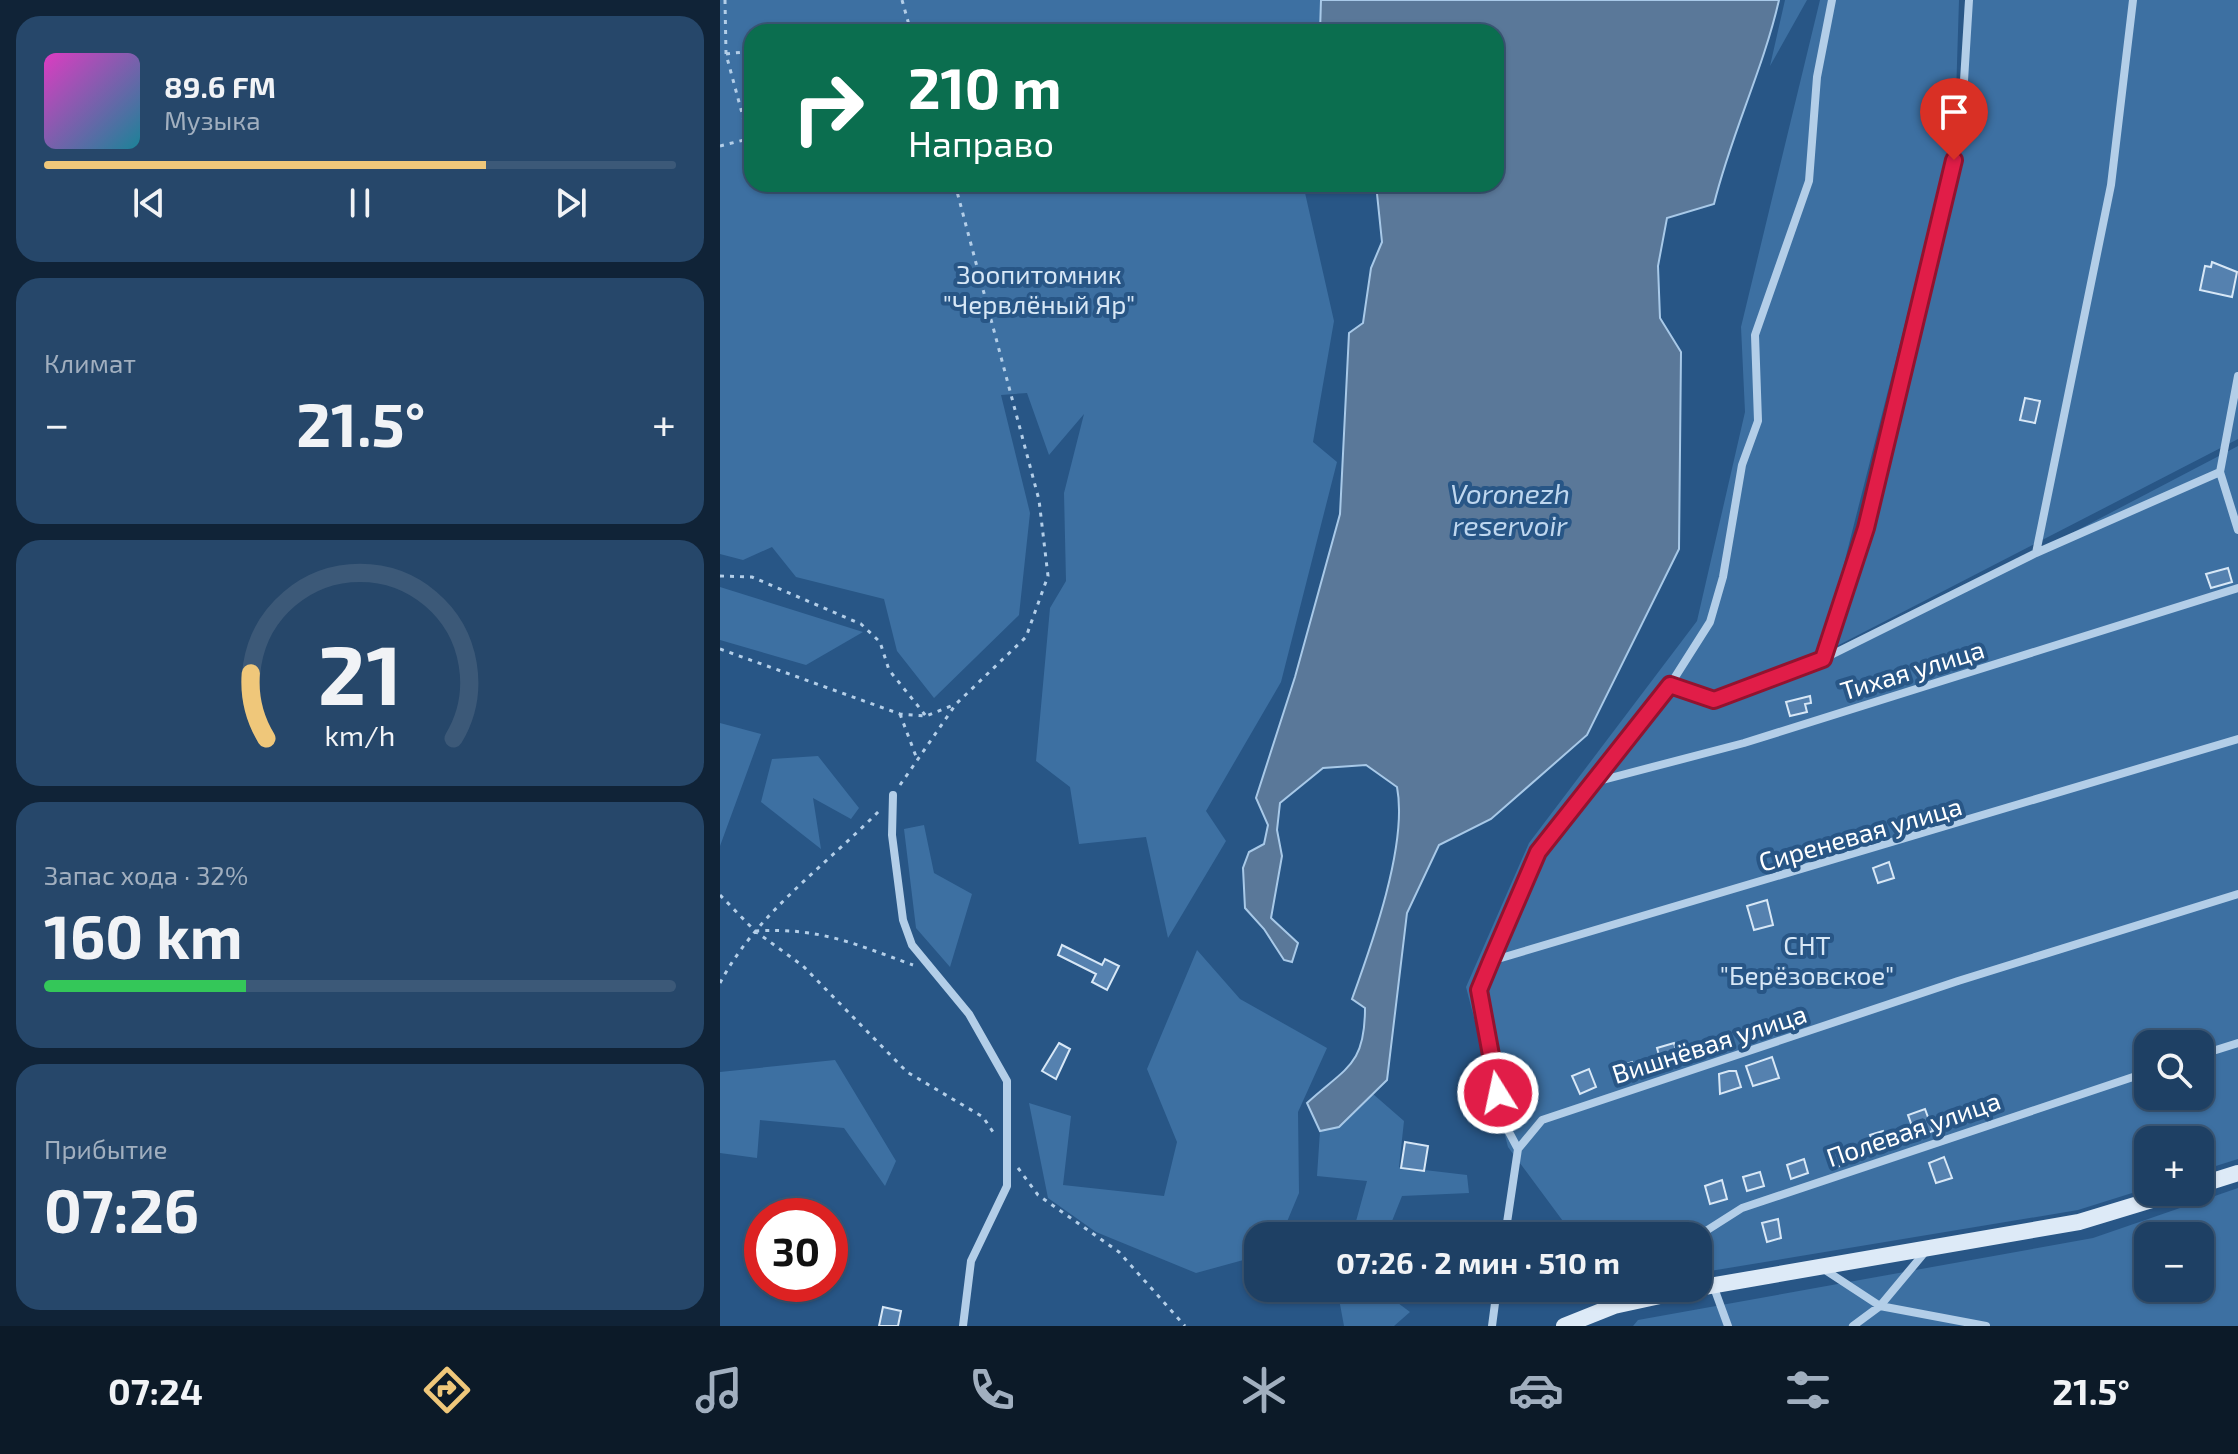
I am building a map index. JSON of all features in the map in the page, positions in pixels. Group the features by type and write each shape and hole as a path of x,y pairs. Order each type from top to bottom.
{"street":[{"path":"1507,1222 1518,1149 1502,1119 1479,990 1538,852 1670,685 1710,622 1723,577 1742,465 1758,421 1755,335 1809,181 1817,77 1832,0"},
{"path":"1823,659 1866,528 1961,129 1969,0"},
{"path":"2036,553 2111,185 2133,0"},
{"path":"2238,376 2220,472 2238,530"},
{"path":"1670,685 1714,700 1823,659 2036,553 2220,472"},
{"name":"Тихая улица","path":"1595,782 1744,743 2238,588"},
{"name":"Сиреневая улица","path":"1491,961 2238,739"},
{"path":"893,795 892,835 903,920 912,945 969,1014 1007,1081 1007,1186 971,1261 963,1326"},
{"name":"Вишнёвая улица","path":"1518,1149 1542,1120 1958,981 2238,894"},
{"path":"2214,1051 2238,1043"},
{"name":"Полевая улица","path":"1712,1227 1742,1208 2134,1077"},
{"path":"2214,1181 2238,1173"},
{"path":"1712,1285 1925,1251 2079,1222 2134,1205"},
{"path":"1853,1326 1880,1306 1925,1251"},
{"path":"1822,1268 1880,1306 1986,1326"},
{"path":"1712,1301 1728,1326"},
{"path":"1492,1326 1495,1302"},
{"path":"1605,1326 1617,1302"},
{"path":"1564,1326 1614,1306 1633,1302"}],"path":[{"path":"725,0 726,54 744,117"},
{"path":"902,0 909,24"},
{"path":"726,54 744,52"},
{"path":"720,146 744,140"},
{"path":"720,983 734,955 755,931 893,795 956,704 1026,637 1048,576 1039,500 957,192"},
{"path":"720,576 752,577 861,624 880,642 889,670 926,716"},
{"path":"720,649 900,714 926,716 956,704"},
{"path":"900,714 917,760"},
{"path":"720,895 755,931 803,966 907,1072 983,1117 1038,1195 1119,1252 1185,1326"},
{"path":"755,931 793,928 821,932 933,972"}],"green space":[{"name":"Зоопитомник \"Червлёный Яр\"","path":"720,0 1321,0 1320,24 744,24 744,192 1305,192 1334,321 1313,442 1337,462 1281,682 1206,811 1226,841 1168,938 1146,837 1079,844 1070,787 1036,761 1050,608 1066,581 1064,493 1084,414 1049,455 1027,393 1001,395 1030,513 1019,615 934,698 897,651 884,599 796,577 772,547 743,560 720,554"},
{"path":"1785,0 1807,0 1770,66"},
{"name":"СНТ \"Берёзовское\"","path":"1820,0 1959,0 1955,127 1818,666 2238,446 2238,1159 2214,1167 2214,1126 2134,1126 2134,1192 2078,1210 1712,1271 1712,1222 1564,1222 1508,1147 1466,987 1529,843 1697,621 1745,412 1741,327"},
{"path":"1965,0 2238,0 2238,439 1833,648 1961,125"},
{"path":"720,587 863,632 806,665 720,640"},
{"path":"720,723 761,734 720,846"},
{"path":"818,756 859,808 851,819 813,798 821,849 761,802 772,759"},
{"path":"924,825 934,873 972,894 950,967 916,928 904,829"},
{"path":"1197,950 1240,999 1327,1048 1298,1112 1299,1193 1287,1222 1244,1222 1244,1260 1196,1273 1096,1232 1048,1198 1029,1103 1071,1116 1063,1185 1164,1196 1177,1142 1147,1069"},
{"path":"835,1060 896,1161 885,1186 844,1128 760,1120 757,1158 720,1153 720,1072"},
{"path":"1373,1094 1404,1121 1399,1167 1467,1175 1469,1193 1402,1196 1392,1222 1356,1222 1367,1181 1317,1176 1320,1131 1339,1127"},
{"path":"2238,1188 2238,1326 1633,1326 1638,1320 2093,1238 2134,1224 2134,1302 2214,1302 2214,1222 2139,1222 2186,1206 2214,1206 2214,1196"},
{"path":"1340,1302 1397,1302 1410,1312 1394,1326 1344,1326"}],"water":[{"name":"Voronezh reservoir","path":"1321,0 1779,0 1714,204 1667,218 1658,266 1660,318 1681,352 1679,549 1587,735 1491,819 1439,845 1407,913 1387,1080 1339,1127 1320,1131 1307,1103 1351,1064 1361,1042 1365,1008 1352,999 1378,923 1393,865 1399,810 1397,787 1366,765 1323,768 1280,803 1277,830 1282,856 1271,918 1298,943 1292,962 1284,960 1264,929 1245,908 1243,868 1249,852 1264,844 1268,825 1256,798 1295,677 1340,514 1349,333 1363,323 1371,268 1382,242 1377,192 1504,192 1504,24 1320,24"}],"building":[{"path":"2212,262 2237,272 2232,297 2200,290 2205,266 2211,267"},
{"path":"2025,398 2040,401 2035,423 2020,420"},
{"path":"2228,568 2232,582 2211,588 2206,574"},
{"path":"1810,696 1811,703 1805,704 1807,712 1790,716 1786,702"},
{"path":"1889,862 1894,878 1878,883 1873,868"},
{"path":"1767,900 1773,925 1754,930 1747,906"},
{"path":"1062,945 1102,965 1105,959 1119,966 1107,990 1092,982 1096,974 1058,955"},
{"path":"1059,1043 1070,1049 1056,1079 1042,1071"},
{"path":"1674,1043 1679,1061 1662,1066 1657,1048"},
{"path":"1772,1057 1779,1078 1753,1086 1746,1066"},
{"path":"1632,1062 1636,1073 1617,1080 1613,1069"},
{"path":"1589,1069 1596,1087 1580,1094 1572,1076"},
{"path":"1736,1071 1741,1087 1720,1094 1719,1074"},
{"path":"1925,1109 1933,1131 1916,1137 1908,1115"},
{"path":"1883,1131 1888,1148 1875,1151 1870,1135"},
{"path":"1405,1142 1428,1146 1424,1171 1401,1168"},
{"path":"1846,1147 1851,1162 1837,1167 1831,1153"},
{"path":"1944,1157 1952,1178 1936,1183 1929,1163"},
{"path":"1804,1159 1808,1173 1791,1179 1787,1165"},
{"path":"1760,1172 1764,1186 1747,1191 1743,1177"},
{"path":"1722,1180 1727,1199 1710,1204 1705,1186"},
{"path":"1778,1219 1781,1238 1767,1242 1762,1223"},
{"path":"883,1307 901,1311 898,1326 879,1326"}],"route":[{"path":"1498,1093 1479,990 1538,852 1670,685 1714,700 1823,659 1866,528 1954,160"}]}
